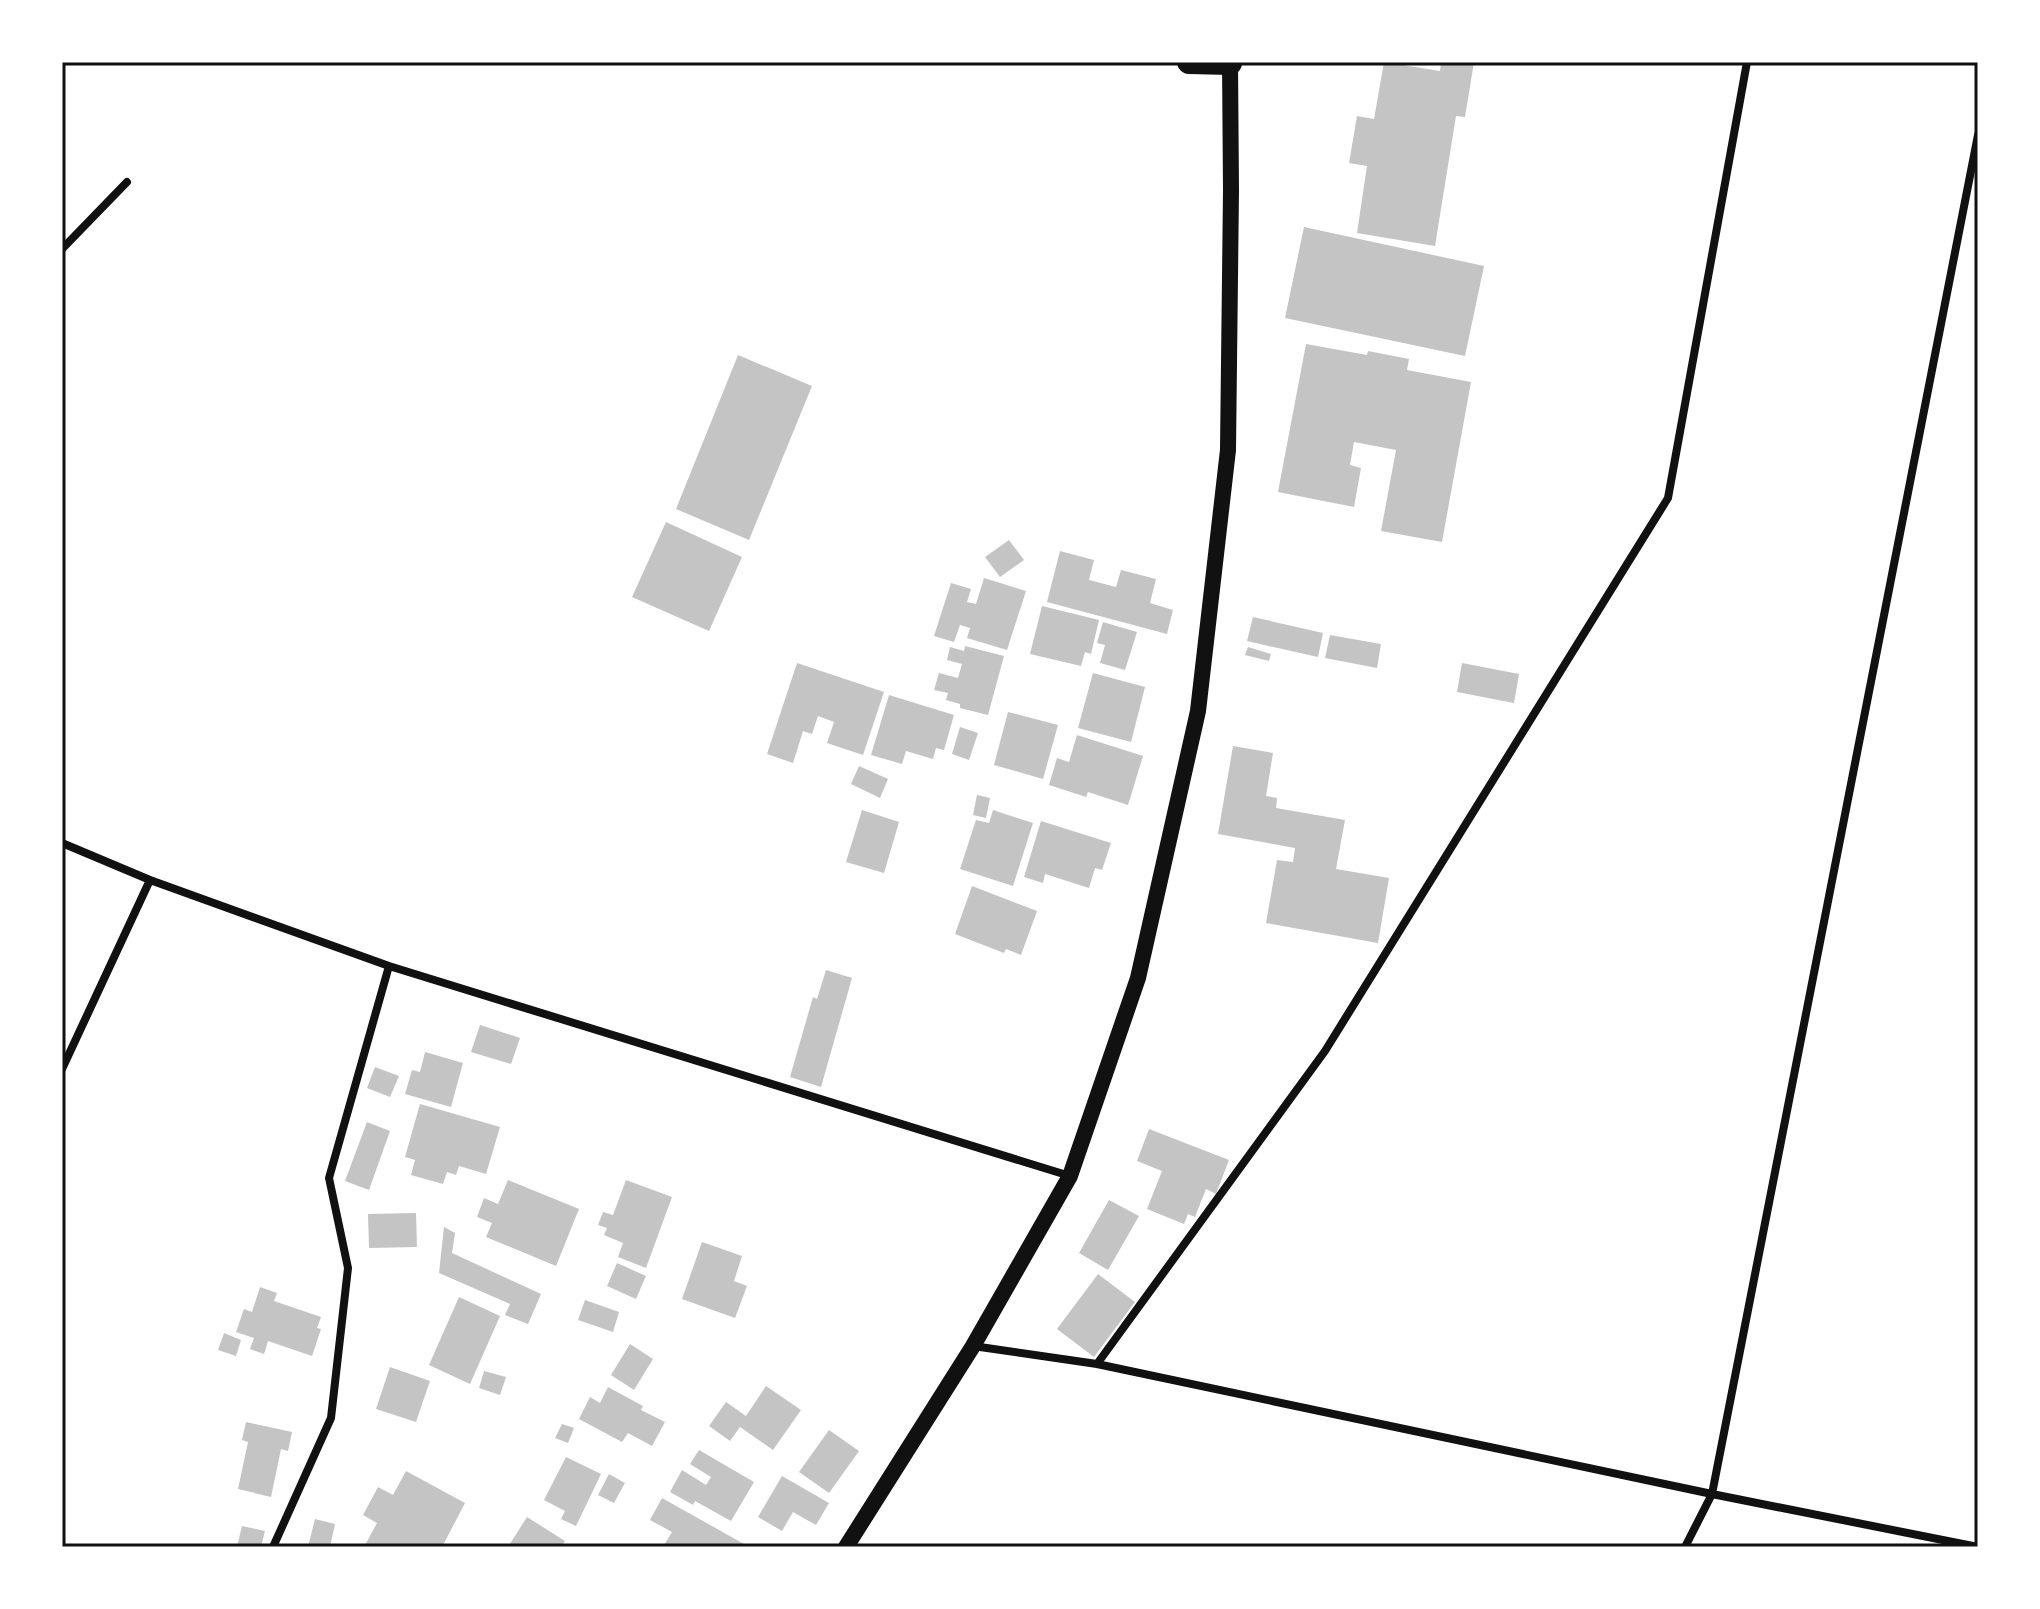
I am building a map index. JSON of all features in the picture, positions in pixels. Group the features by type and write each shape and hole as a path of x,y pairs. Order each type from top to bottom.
{"highway":[{"path":"1189,62 1230,63"}],"main road":[{"path":"846,1547 973,1346 1070,1176 1138,978 1198,711 1228,450 1230,63"}],"street":[{"path":"1097,1364 1325,1051 1668,498 1747,62"},
{"path":"1685,1547 1712,1494 1978,135"},
{"path":"62,249 127,182"},
{"path":"62,843 150,880 389,966 1070,1176"},
{"path":"62,1069 150,880"},
{"path":"273,1547 331,1418 348,1268 329,1178 389,966"},
{"path":"973,1346 1097,1364 1978,1547"}],"building":[{"path":"1384,62 1440,71 1441,62 1474,62 1465,117 1456,116 1435,246 1357,233 1367,166 1349,163 1357,116 1374,119"},
{"path":"1304,227 1484,266 1465,356 1285,318"},
{"path":"1306,344 1409,359 1407,370 1471,382 1442,542 1381,531 1396,450 1354,442 1350,465 1361,468 1354,507 1278,492"},
{"path":"738,355 812,386 749,540 676,509"},
{"path":"666,522 742,557 709,631 632,597"},
{"path":"1009,540 1024,560 1000,577 985,557"},
{"path":"1060,551 1094,560 1089,580 1116,587 1121,570 1156,579 1150,603 1173,610 1167,634 1047,602"},
{"path":"984,578 1026,591 1007,650 967,638 970,628 960,625 954,642 934,636 951,583 971,589 967,602 976,604"},
{"path":"1042,606 1099,620 1091,654 1085,652 1081,666 1030,654"},
{"path":"1253,617 1323,633 1318,657 1247,641"},
{"path":"1103,622 1137,632 1125,670 1100,663 1105,645 1097,643"},
{"path":"1330,635 1381,644 1377,668 1325,658"},
{"path":"965,646 1004,656 988,715 960,708 960,704 946,700 948,693 934,690 939,673 958,678 962,664 947,660 950,647 964,651"},
{"path":"1248,647 1271,654 1269,661 1245,655"},
{"path":"797,663 884,692 863,755 827,743 834,722 818,716 812,734 803,731 793,763 767,754"},
{"path":"1462,663 1519,674 1514,703 1457,692"},
{"path":"1093,673 1145,687 1131,742 1078,728"},
{"path":"889,695 954,715 944,750 936,748 933,759 906,751 902,764 871,755"},
{"path":"1008,712 1058,725 1043,779 994,765"},
{"path":"960,727 978,733 969,760 952,754"},
{"path":"1077,735 1143,756 1128,805 1088,792 1086,797 1049,785 1057,758 1069,762"},
{"path":"1233,746 1273,753 1266,796 1277,798 1276,808 1345,820 1336,869 1389,878 1378,943 1266,923 1277,860 1293,862 1295,848 1218,834"},
{"path":"859,766 888,779 880,798 851,784"},
{"path":"977,795 990,798 986,818 973,815"},
{"path":"862,810 899,822 884,873 846,862"},
{"path":"993,810 1033,823 1013,886 960,869 976,820 989,823"},
{"path":"1041,821 1111,843 1102,870 1095,868 1089,888 1045,874 1043,883 1024,877"},
{"path":"972,886 1037,911 1021,955 1006,949 1004,953 955,934"},
{"path":"826,970 852,978 821,1087 790,1077 813,997 817,999"},
{"path":"480,1025 520,1038 511,1064 471,1052"},
{"path":"425,1052 463,1063 451,1107 405,1094 412,1070 420,1072"},
{"path":"375,1067 399,1076 390,1097 367,1088"},
{"path":"420,1104 500,1127 486,1174 459,1166 456,1175 447,1172 443,1184 411,1175 415,1160 405,1157"},
{"path":"367,1122 390,1131 369,1190 345,1181"},
{"path":"1149,1129 1229,1160 1216,1194 1206,1189 1195,1217 1188,1214 1184,1224 1147,1209 1162,1171 1137,1161"},
{"path":"508,1180 579,1209 556,1266 486,1237 492,1223 477,1217 484,1198 498,1204"},
{"path":"626,1180 672,1197 646,1268 618,1257 623,1243 604,1235 607,1228 598,1225 603,1212 613,1215"},
{"path":"1109,1200 1139,1216 1108,1270 1079,1253"},
{"path":"416,1213 417,1247 369,1248 368,1214"},
{"path":"444,1227 455,1233 452,1253 541,1294 528,1324 505,1315 510,1304 439,1273"},
{"path":"702,1242 742,1256 734,1281 747,1286 735,1318 682,1299"},
{"path":"617,1263 646,1276 636,1299 607,1286"},
{"path":"1098,1274 1135,1302 1094,1357 1057,1329"},
{"path":"260,1287 277,1293 274,1301 321,1317 317,1328 321,1329 312,1356 268,1341 264,1354 250,1349 254,1338 236,1332 244,1309 252,1312"},
{"path":"459,1297 500,1316 470,1384 429,1365"},
{"path":"585,1300 619,1312 613,1332 578,1320"},
{"path":"224,1333 241,1340 236,1356 218,1350"},
{"path":"630,1344 653,1359 634,1390 611,1375"},
{"path":"390,1367 430,1381 416,1422 376,1409"},
{"path":"484,1371 506,1377 500,1395 479,1388"},
{"path":"766,1386 801,1410 773,1450 740,1427 730,1441 709,1426 726,1402 746,1416"},
{"path":"608,1387 665,1422 652,1446 628,1433 622,1442 579,1419 590,1397 600,1403"},
{"path":"246,1422 292,1432 288,1451 281,1449 271,1497 238,1489 248,1442 242,1440"},
{"path":"562,1424 574,1428 568,1443 555,1438"},
{"path":"829,1430 859,1451 829,1493 799,1472"},
{"path":"699,1450 754,1482 731,1521 695,1501 693,1505 670,1492 682,1470 706,1485 711,1477 690,1464"},
{"path":"566,1457 601,1474 576,1526 561,1519 565,1511 544,1500"},
{"path":"406,1471 465,1503 442,1547 364,1547 377,1523 363,1515 378,1487 393,1495"},
{"path":"609,1474 625,1483 614,1503 598,1495"},
{"path":"782,1476 829,1503 816,1525 793,1512 782,1531 758,1517"},
{"path":"662,1498 744,1544 742,1547 663,1547 672,1532 650,1520"},
{"path":"527,1517 565,1541 561,1547 508,1547"},
{"path":"315,1519 335,1524 330,1547 308,1547"},
{"path":"242,1526 265,1531 261,1547 237,1547"}]}
